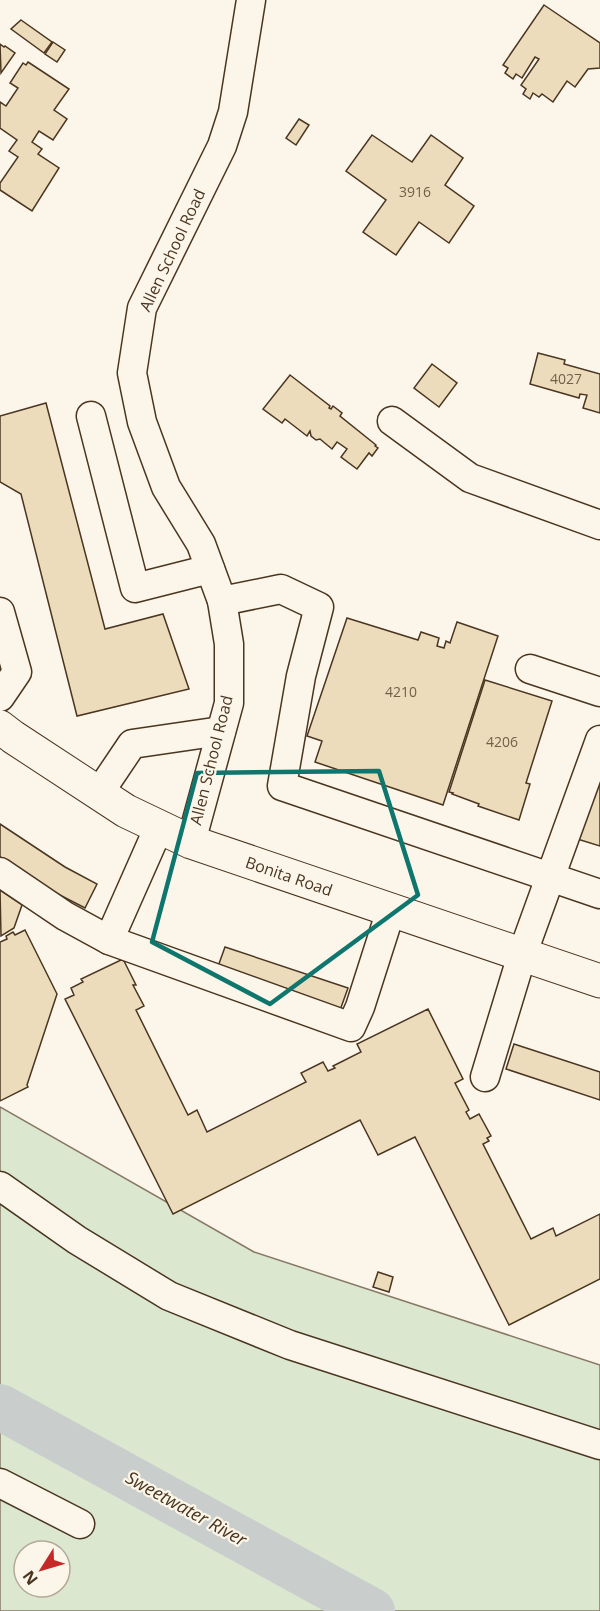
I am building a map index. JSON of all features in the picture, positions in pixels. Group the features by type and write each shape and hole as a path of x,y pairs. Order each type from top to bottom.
{"main road":[{"name":"Bonita Road","path":"0,727 126,811 191,842 600,981"}],"street":[{"name":"Allen School Road","path":"191,842 229,703 229,644 222,601 201,544 166,487 142,422 132,373 142,308 222,146 233,112 251,0"},
{"path":"91,416 135,588 210,569"},
{"path":"392,421 470,478 600,525"},
{"path":"222,601 281,589 319,607 301,676 282,786 600,894"},
{"path":"0,612 17,672 0,697"},
{"path":"530,669 600,692"},
{"path":"99,793 132,744 221,731"},
{"path":"485,1077 522,955 600,740"},
{"path":"110,940 159,827"},
{"path":"0,872 64,916 110,940 351,1027 360,1007 391,910"},
{"path":"0,1186 77,1240 169,1296 290,1346 600,1445"},
{"path":"0,1483 80,1524"}],"highlighted area":[{"path":"379,771 418,895 270,1004 152,942 197,773"}],"green space":[{"path":"0,1107 254,1252 600,1365 600,1611 0,1611"}],"building":[{"path":"544,5 600,43 600,68 588,69 575,87 567,81 553,102 542,94 539,97 533,93 530,99 523,94 526,89 521,85 539,59 535,57 522,78 516,74 513,79 505,73 508,68 503,65"},
{"path":"21,20 52,42 44,53 11,29"},
{"path":"53,42 65,50 57,62 45,54"},
{"path":"0,44 15,53 1,73"},
{"path":"28,62 69,89 54,110 67,119 53,140 39,131 32,142 42,149 38,154 59,168 32,211 0,190 0,183 18,157 9,151 17,140 0,128 0,102 6,106 18,88 10,83 23,63 26,65"},
{"path":"299,119 309,125 296,145 286,138"},
{"path":"372,135 412,162 431,135 463,158 445,185 474,206 449,243 419,222 396,255 363,232 386,200 346,171"},
{"path":"538,353 565,360 564,364 600,374 600,413 583,408 587,395 580,394 579,398 530,384"},
{"path":"432,364 457,383 439,407 414,388"},
{"path":"290,375 330,406 329,408 333,406 342,413 340,416 376,445 378,448 372,456 369,453 357,469 341,457 347,449 337,442 332,449 320,439 316,440 311,436 310,431 307,436 285,419 282,423 263,409"},
{"path":"46,403 105,629 163,614 189,689 77,716 21,494 0,482 0,416"},
{"path":"347,618 418,640 421,632 439,638 437,646 444,648 446,641 450,643 457,622 498,636 443,805 315,762 322,741 307,736"},
{"path":"485,680 552,701 526,783 530,784 519,820 478,806 479,804 449,792"},
{"path":"600,759 600,846 574,838"},
{"path":"0,824 65,867 97,884 85,908 52,891 0,857"},
{"path":"0,890 22,905 14,928 1,936"},
{"path":"25,930 57,994 28,1087 0,1101 0,942 7,939 6,936 13,932 15,935"},
{"path":"225,947 348,988 339,1013 216,972"},
{"path":"123,959 144,1006 136,1010 188,1115 197,1110 207,1132 306,1082 301,1073 323,1062 328,1071 335,1068 333,1066 361,1052 357,1044 428,1009 463,1079 455,1083 469,1110 466,1112 470,1119 479,1114 491,1136 487,1138 489,1141 483,1144 531,1239 553,1228 556,1236 600,1214 600,1279 509,1325 415,1137 378,1155 360,1120 173,1214 65,999 74,995 71,988 83,982 81,979"},
{"path":"514,1044 600,1072 600,1100 506,1069"},
{"path":"378,1272 393,1277 389,1292 373,1287"}],"waterway":[{"name":"Sweetwater River","path":"0,1407 372,1611"}]}
